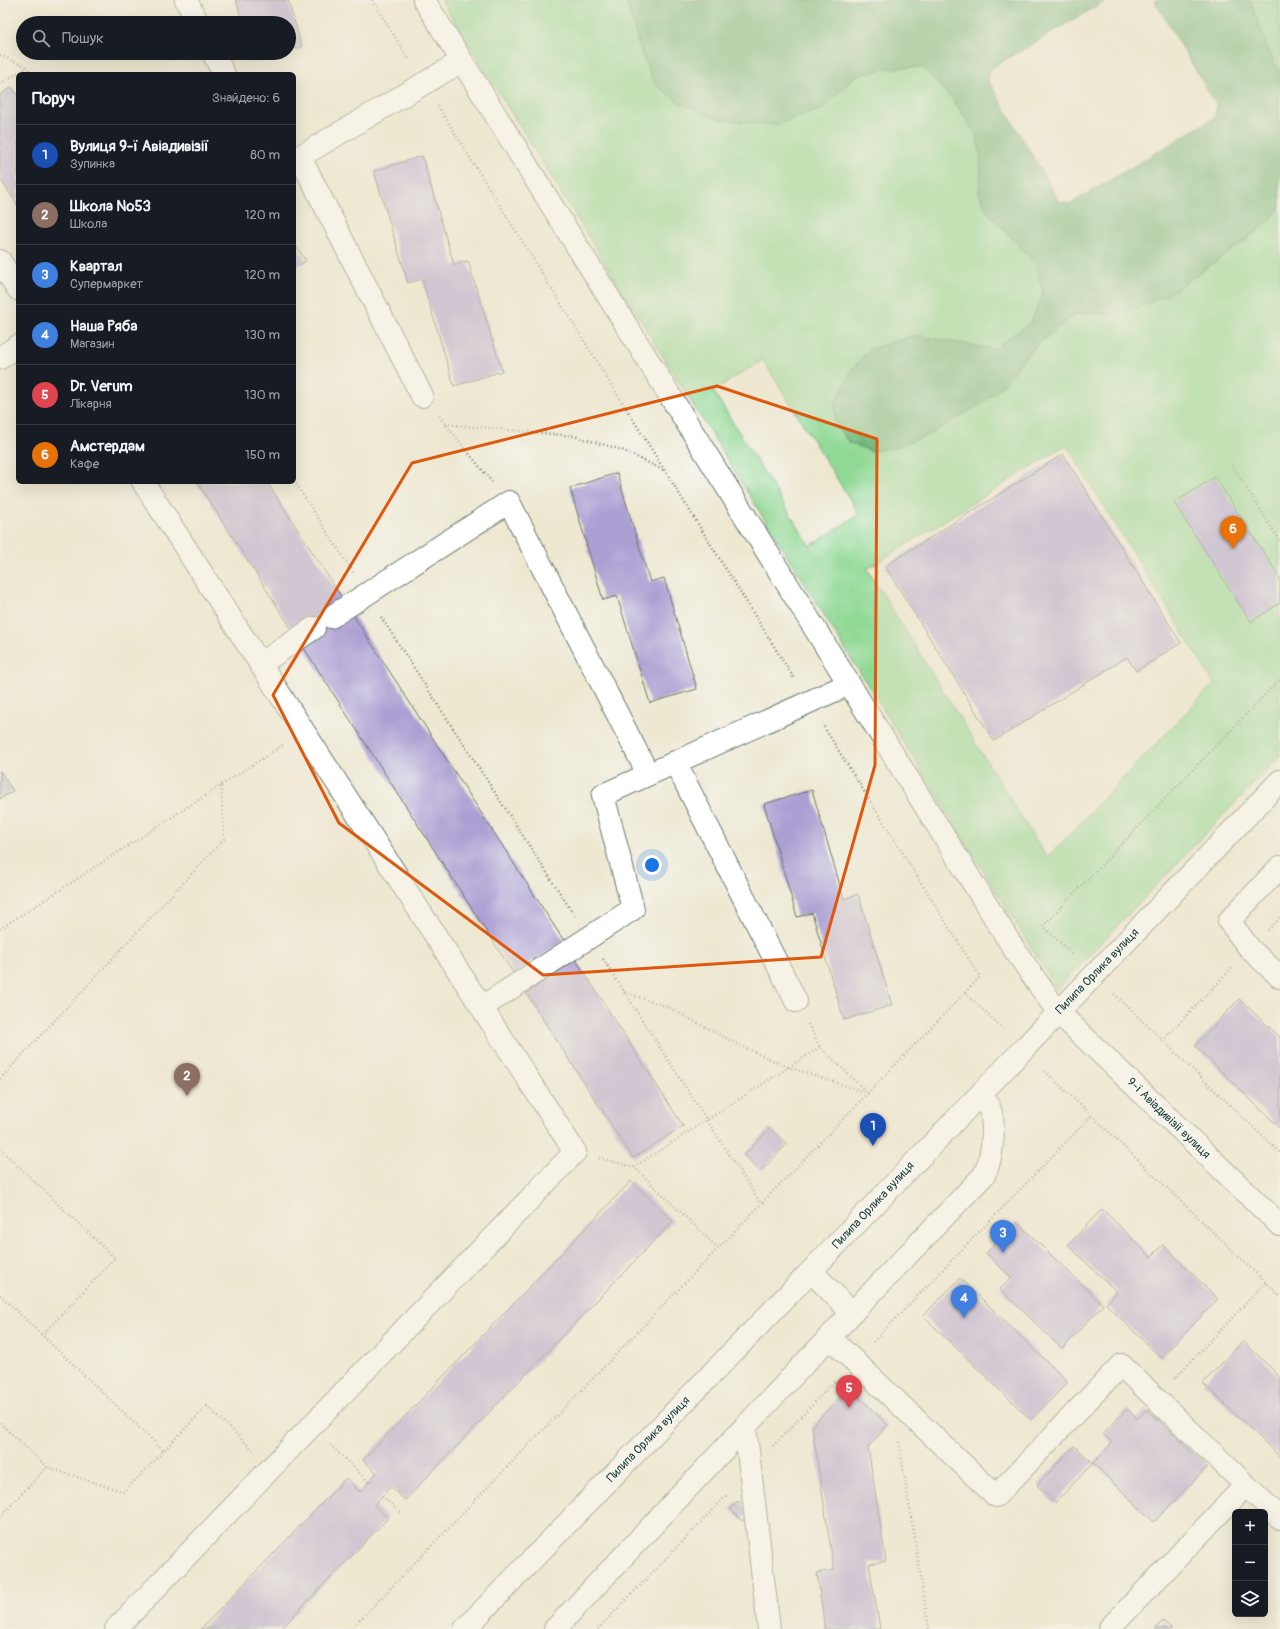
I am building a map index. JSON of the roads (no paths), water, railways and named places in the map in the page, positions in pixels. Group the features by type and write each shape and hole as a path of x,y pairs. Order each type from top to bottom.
{"street":[{"path":"186,0 194,16"},
{"name":"9-ї Авіадивізії вулиця","path":"424,0 1014,949 1058,1012 1280,1225"},
{"path":"217,60 223,72"},
{"path":"422,396 297,159 462,61"},
{"path":"0,261 16,286"},
{"path":"0,358 16,347"},
{"path":"116,1629 575,1152 144,484"},
{"path":"260,664 509,502 648,774"},
{"path":"482,1007 633,909 602,795 808,701 849,684"},
{"path":"675,762 796,1000"},
{"name":"Пилипа Орлика вулиця","path":"465,1629 811,1271 1280,781"},
{"path":"1280,867 1229,921 1250,949 1280,977"},
{"path":"555,1629 829,1337 984,1175 989,1165 993,1141 990,1111 982,1092"},
{"path":"811,1271 852,1313"},
{"path":"829,1337 996,1496 1121,1365 1280,1518"},
{"path":"745,1426 769,1629"},
{"path":"1109,1629 1246,1485"}],"place":[{"name":"Амстердам","path":"1233,549"},
{"name":"Школа №53","path":"187,1096"},
{"name":"Вулиця 9-ї Авіадивізії","path":"873,1146"},
{"name":"Квартал","path":"1003,1253"},
{"name":"Наша Ряба","path":"964,1318"},
{"name":"Dr. Verum","path":"849,1408"}]}
